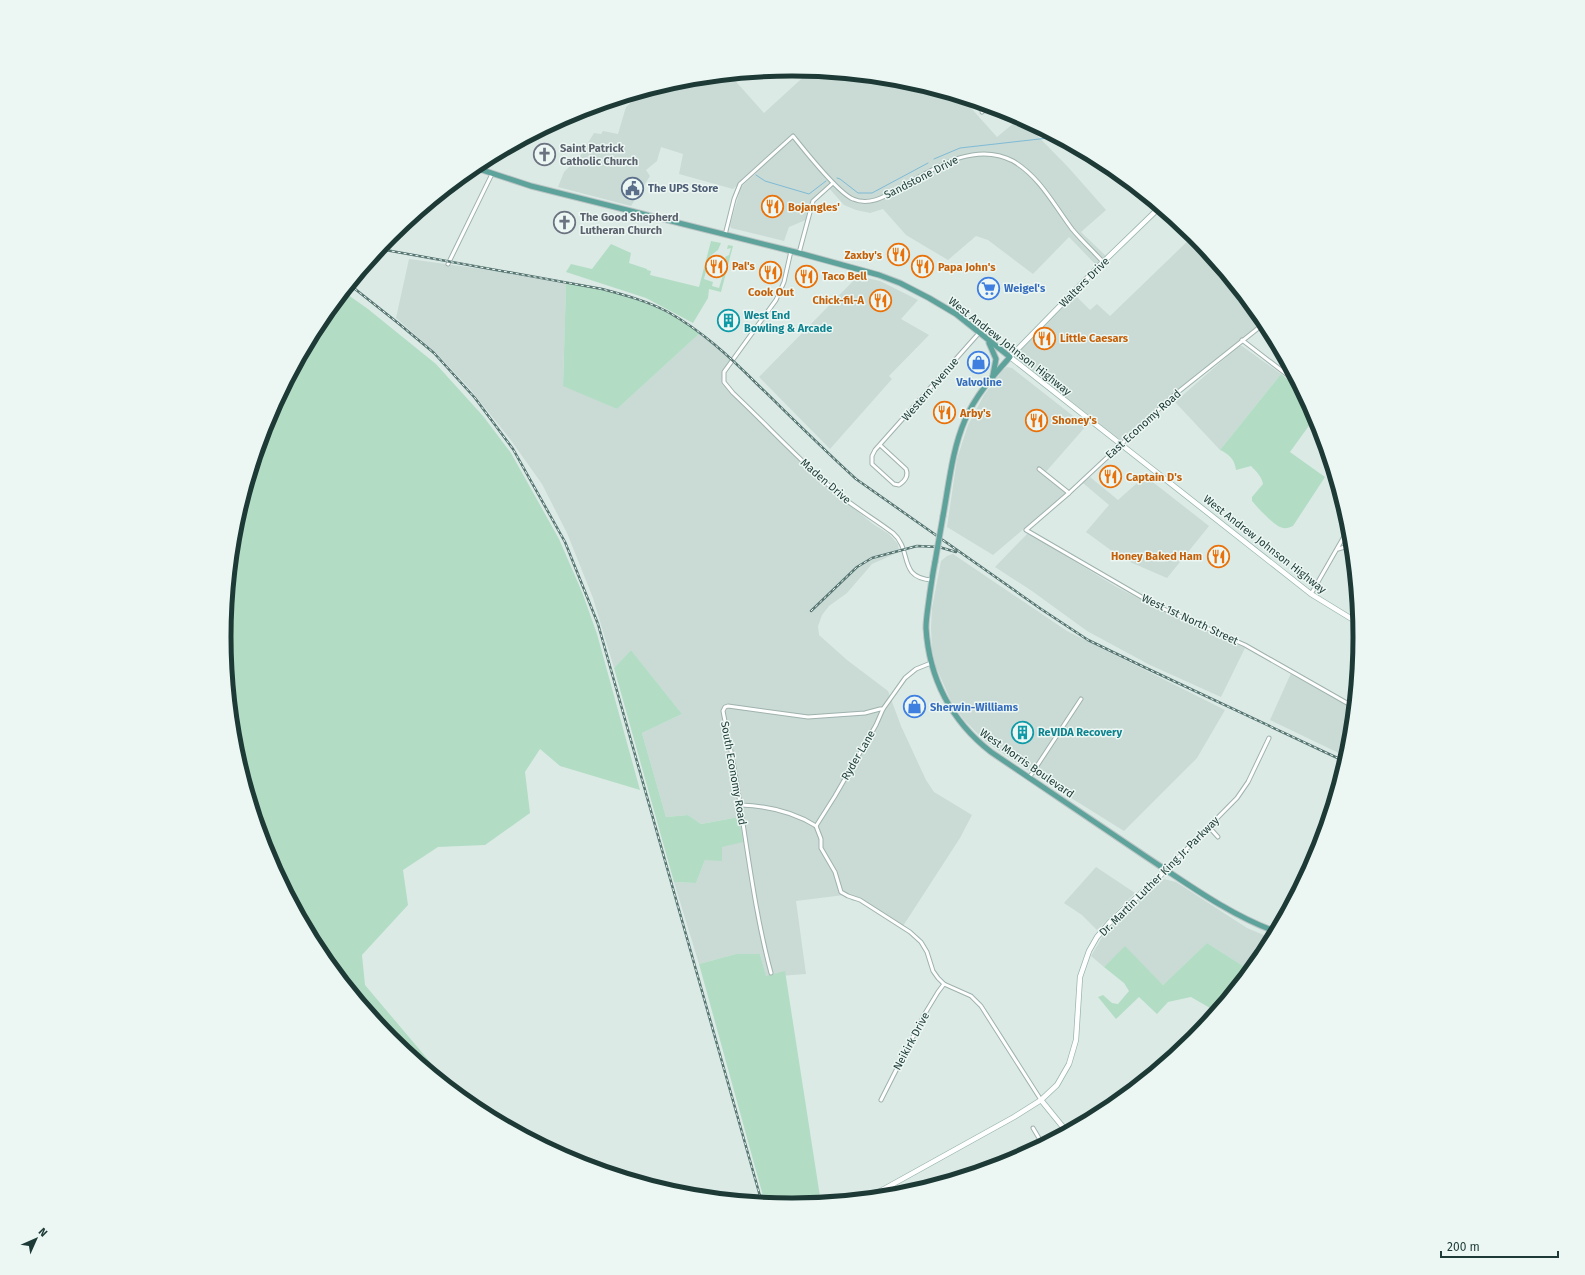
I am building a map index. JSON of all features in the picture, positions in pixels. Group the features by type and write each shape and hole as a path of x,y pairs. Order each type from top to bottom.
{"main road":[{"name":"West Andrew Johnson Highway","path":"482,170 531,186 799,253 879,275 900,283 956,314 1311,594 1354,620"},
{"name":"Walters Drive","path":"1010,358 1157,210"},
{"path":"988,340 996,359 992,377"},
{"name":"West Morris Boulevard","path":"1010,358 982,389 965,419 954,452 932,580 926,627 931,663 945,699 962,725 980,744 1166,870 1234,912 1258,925 1271,930"},
{"name":"Dr. Martin Luther King Jr. Parkway","path":"879,1192 1014,1117 1041,1100 1057,1085 1069,1064 1074,1051 1078,1031 1080,977 1089,951 1097,937 1109,923 1166,870"},
{"path":"1041,1100 1064,1129"}],"street":[{"name":"Sandstone Drive","path":"726,235 734,199 740,184 793,136 843,193 854,200 869,202 883,197 944,164 966,155 989,154 1002,157 1025,170 1042,187 1081,239 1104,262"},
{"path":"448,264 492,174"},
{"path":"799,253 813,201 833,182"},
{"name":"Maden Drive","path":"791,251 784,282 776,300 724,372 724,382 733,393 816,474 842,496 894,534 903,545 908,568 912,573 925,580 932,580"},
{"name":"East Economy Road","path":"1026,530 1069,493 1173,396 1260,327"},
{"name":"Western Avenue","path":"880,445 906,469 908,473 906,478 899,485 894,484 872,464 872,456 880,445 979,333"},
{"path":"1242,340 1289,376"},
{"path":"1039,469 1069,493"},
{"name":"West 1st North Street","path":"1026,530 1157,606 1245,645 1350,705"},
{"path":"1311,594 1344,537"},
{"path":"1338,549 1346,547"},
{"name":"Ryder Lane","path":"816,826 876,725 883,709 906,678 916,669 931,663"},
{"path":"1029,778 1081,699"},
{"name":"South Economy Road","path":"772,973 763,940 723,711 725,707 728,706 808,717 865,713 883,709"},
{"name":"Dr. Martin Luther King Jr. Parkway","path":"1166,870 1237,798 1248,782 1270,738"},
{"path":"740,805 774,809 789,813 816,826 820,835 821,848 836,872 840,892 863,902 901,926 920,942 927,952 933,971 944,984 971,996 981,1006 1041,1100"},
{"path":"1209,828 1218,837"},
{"name":"Neikirk Drive","path":"881,1100 924,1015 944,984"},
{"path":"1033,1128 1041,1141"}],"shaded area":[{"path":"804,76 829,77 902,87 938,95 968,104 997,137 1015,122 1032,130 1068,167 1106,210 1081,232 1108,258 1098,267 1069,237 1033,274 988,240 976,236 948,260 906,235 883,209 870,213 856,210 844,205 828,187 813,201 808,219 789,227 784,241 731,228 730,225 741,187 790,142 789,140 733,189 679,174 683,154 661,147 657,161 646,170 650,176 631,206 558,187 564,172 580,156 594,133 601,134 603,131 618,134 626,107 636,99 683,87 734,79 764,113"},
{"path":"1189,239 1215,267 1260,327 1173,396 1121,444 1010,357 1073,293 1090,310 1097,304 1110,316"},
{"path":"409,259 504,272 566,284 563,385 617,409 700,333 732,360 724,372 724,382 733,393 808,466 806,469 873,524 889,534 898,544 899,552 872,564 847,593 829,606 822,615 818,626 819,635 847,660 888,691 901,726 926,780 934,792 972,815 960,838 903,926 861,901 853,901 844,895 796,901 806,974 766,977 760,954 736,954 699,964 674,882 696,883 705,860 722,847 739,817 701,824 688,815 666,817 642,733 682,714 631,650 614,668 593,598 567,533 542,484 510,439 470,389 437,354 396,318"},
{"path":"858,276 880,281 918,300 901,319 929,335 889,376 892,379 830,449 759,377"},
{"path":"1239,346 1242,346 1281,374 1220,450 1175,402"},
{"path":"1007,367 1012,368 1086,426 1044,474 1067,492 993,555 947,527 957,459 968,425 984,395"},
{"path":"1145,476 1209,526 1167,578 1123,559 1086,532 1109,505 1083,483 1090,477 1118,500"},
{"path":"1028,533 1115,586 1166,613 1245,648 1221,697 1150,665 1087,631 1032,591 995,567"},
{"path":"953,554 1067,631 1225,710 1197,758 1124,831 1036,776 985,741 964,720 951,701 936,667 932,649 931,628 932,608 941,561 947,556"},
{"path":"1292,671 1350,705 1341,754 1270,720"},
{"path":"1096,867 1135,893 1097,930 1082,915 1064,903"},
{"path":"1164,879 1176,882 1247,928 1267,936 1246,968 1207,943 1163,985 1125,947 1104,967 1091,956 1104,934 1142,896 1144,897"}],"green space":[{"path":"711,241 721,243 718,250 710,256 704,279 713,282 712,286 719,288 727,262 725,257 729,255 731,248 727,249 728,245 733,246 721,292 709,289 708,298 693,323 646,298 566,272 571,264 592,269 611,244 631,253 629,263 651,271 650,275 699,287"},
{"path":"566,284 574,284 592,288 640,301 669,314 700,333 617,409 563,386"},
{"path":"348,295 368,309 436,364 483,416 511,453 559,539 582,592 597,634 640,790 560,766 540,749 525,772 530,813 485,845 438,847 403,870 408,905 362,955 365,985 441,1075 395,1035 370,1008 326,949 306,918 289,886 261,818 250,783 236,711 232,674 231,638 232,601 236,564 250,492 261,457 289,389 306,357"},
{"path":"1281,374 1293,384 1311,423 1290,452 1325,477 1293,526 1286,528 1279,527 1252,501 1252,497 1263,484 1257,472 1251,466 1236,470 1231,458 1220,450"},
{"path":"631,650 682,714 642,733 666,817 688,815 701,824 739,817 743,842 722,847 722,861 705,860 696,883 674,882 614,668"},
{"path":"1207,943 1246,968 1212,1011 1191,997 1168,1002 1157,1014 1139,997 1116,1019 1098,997 1103,995 1112,1003 1118,1004 1129,991 1124,983 1104,967 1125,946 1163,985"},
{"path":"736,954 760,954 766,976 785,971 820,1198 764,1198 699,964"}],"waterway":[{"path":"934,159 960,148 1048,138"},
{"path":"837,178 858,193 872,193 928,163"},
{"path":"756,175 765,181 809,194 826,181"}],"railway":[{"path":"386,250 602,289 644,301 668,312 692,327 726,354 856,479 1041,609 1088,640 1340,759"},
{"path":"354,288 434,353 475,398 513,449 565,542 598,624 761,1198"},
{"path":"811,611 857,567 872,558 917,546 939,547 956,552"}],"place":[{"name":"Saint Patrick Catholic Church","path":"544,154"},
{"name":"The UPS Store","path":"633,188"},
{"name":"Bojangles'","path":"772,207"},
{"name":"The Good Shepherd Lutheran Church","path":"565,223"},
{"name":"Zaxby's","path":"898,255"},
{"name":"Pal's","path":"717,266"},
{"name":"Papa John's","path":"922,267"},
{"name":"Cook Out","path":"771,272"},
{"name":"Taco Bell","path":"806,276"},
{"name":"Weigel's","path":"988,288"},
{"name":"Chick-fil-A","path":"880,300"},
{"name":"West End Bowling & Arcade","path":"728,321"},
{"name":"Little Caesars","path":"1044,338"},
{"name":"Valvoline","path":"979,362"},
{"name":"Arby's","path":"944,413"},
{"name":"Shoney's","path":"1037,420"},
{"name":"Captain D's","path":"1111,477"},
{"name":"Honey Baked Ham","path":"1218,556"},
{"name":"Sherwin-Williams","path":"915,707"},
{"name":"ReVIDA Recovery","path":"1023,732"}]}
